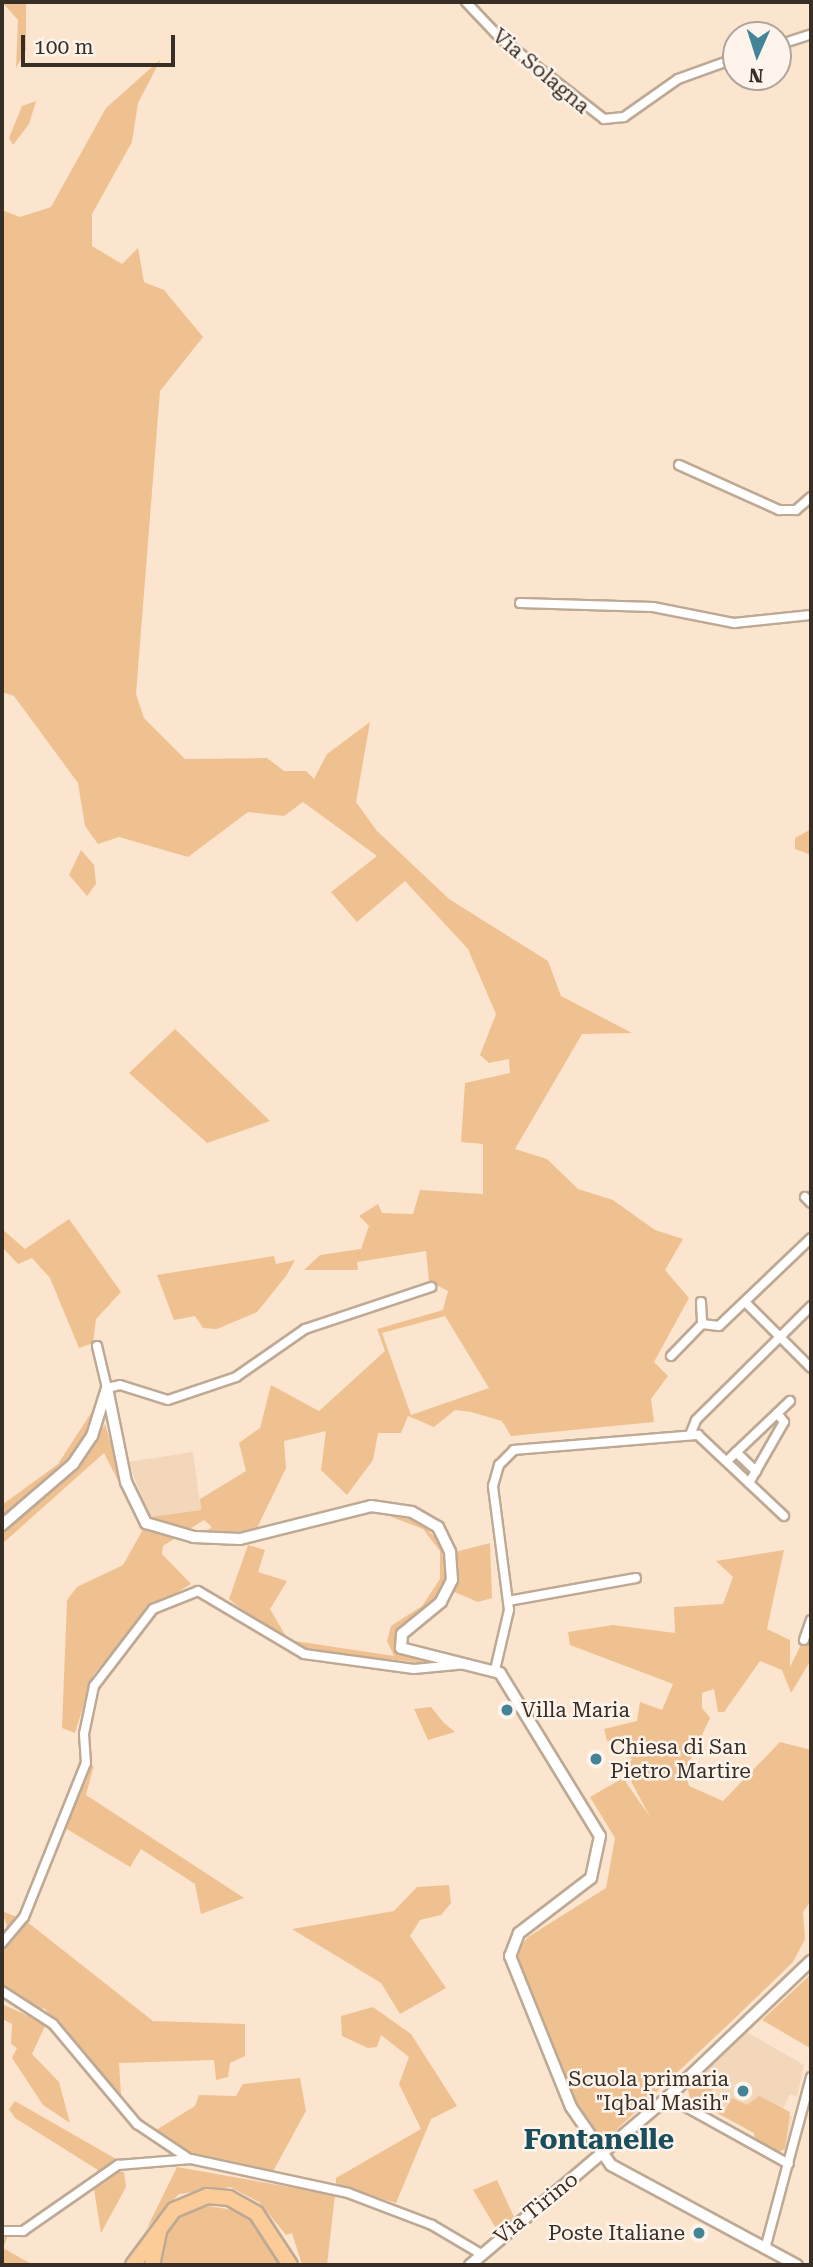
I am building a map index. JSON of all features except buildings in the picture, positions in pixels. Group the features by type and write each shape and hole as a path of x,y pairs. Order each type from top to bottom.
{"highway":[{"path":"133,2265 164,2220 198,2198 237,2201 264,2221 289,2265"},
{"path":"152,2265 164,2220"}],"street":[{"name":"Via Solagna","path":"466,2 500,38 604,119 624,117 678,79 722,63"},
{"path":"792,40 811,34"},
{"path":"679,465 779,510 796,510 811,498"},
{"path":"520,603 653,607 734,624 811,615"},
{"path":"702,1324 719,1326 811,1238"},
{"path":"107,1388 120,1385 168,1400 198,1392 236,1377 294,1334 431,1287"},
{"path":"670,1356 702,1324 701,1302"},
{"path":"745,1302 811,1368"},
{"path":"690,1434 696,1420 811,1306"},
{"path":"97,1346 125,1482 146,1523 194,1537 240,1539 371,1506 412,1511 438,1527 450,1552 452,1580 441,1602 399,1640 407,1654 495,1670"},
{"path":"2,1525 72,1464 92,1436 107,1388"},
{"path":"727,1461 790,1401"},
{"path":"749,1483 785,1422 777,1413"},
{"path":"784,1516 727,1461 690,1434 532,1444 506,1457 493,1486 508,1601 495,1670 600,1836 591,1878 519,1933 510,1956 555,2073 601,2155 797,2265"},
{"path":"736,1452 756,1471"},
{"path":"508,1601 636,1578"},
{"path":"2,1943 24,1917 86,1763 84,1734 94,1686 153,1609 198,1591 304,1654 414,1669 467,1664"},
{"path":"804,1640 811,1620"},
{"name":"Via Tirino","path":"470,2265 668,2097 810,1959"},
{"path":"2,1991 53,2024 137,2124 191,2159"},
{"path":"765,2249 811,2077"},
{"path":"668,2097 789,2164"},
{"path":"2,2231 23,2231 129,2163 191,2159 348,2193 432,2225 481,2254"}],"shaded area":[{"path":"2,2 26,2 26,50 16,68 18,20"},
{"path":"161,59 138,103 132,142 92,214 92,246 122,264 138,248 144,282 164,290 203,337 160,391 136,694 144,718 185,759 267,758 284,771 306,771 314,779 327,754 370,722 356,802 377,831 449,899 548,961 561,996 632,1033 582,1034 515,1149 547,1159 578,1189 613,1200 655,1230 683,1239 665,1270 689,1298 654,1362 668,1376 651,1399 654,1422 511,1436 502,1421 471,1412 455,1410 434,1427 408,1416 401,1433 378,1433 373,1460 347,1495 321,1470 326,1431 284,1441 286,1468 256,1530 201,1535 212,1527 204,1520 163,1546 162,1554 191,1584 147,1610 93,1675 75,1733 62,1728 67,1600 77,1587 123,1565 150,1517 201,1510 200,1499 246,1471 239,1443 260,1428 271,1385 319,1411 385,1351 377,1329 443,1310 448,1291 429,1281 426,1251 357,1262 358,1270 304,1270 320,1255 361,1249 369,1226 359,1216 378,1204 382,1213 413,1214 420,1190 483,1194 483,1144 461,1142 465,1083 510,1073 509,1059 489,1063 480,1055 496,1014 468,949 405,881 357,922 331,892 377,856 303,802 284,816 248,812 188,857 119,837 98,844 85,826 78,783 14,696 2,692 2,210 20,217 51,207 106,108","holes":["445,1316 489,1388 411,1415 382,1333"]},
{"path":"36,101 29,124 13,145 9,138 22,106"},
{"path":"811,829 811,855 795,849 795,838"},
{"path":"81,850 94,865 96,884 87,896 69,875"},
{"path":"175,1029 270,1121 207,1143 129,1073"},
{"path":"69,1219 121,1292 96,1319 93,1343 79,1348 50,1278 32,1258 18,1264 2,1247 2,1229 25,1249"},
{"path":"274,1256 276,1264 295,1260 286,1276 257,1312 217,1329 203,1328 195,1316 174,1320 157,1275"},
{"path":"93,1410 81,1446 2,1521 2,1505 58,1464"},
{"path":"105,1424 129,1502 104,1453 2,1544 2,1532 88,1453"},
{"path":"193,1452 201,1510 150,1517 128,1462"},
{"path":"389,1516 409,1519 426,1528 439,1541 448,1574 437,1601 401,1630 397,1654 447,1665 304,1651 258,1623 229,1599 248,1545 265,1550 258,1572 287,1581 270,1609 288,1640 394,1656 387,1641 391,1626 422,1606 440,1579 440,1551 423,1529"},
{"path":"490,1543 492,1598 478,1602 452,1591 455,1552"},
{"path":"784,1550 767,1629 790,1640 790,1667 811,1624 811,1660 791,1693 782,1670 760,1661 724,1712 718,1712 714,1689 702,1693 702,1708 710,1718 685,1771 689,1786 723,1801 780,1742 811,1750 811,1901 803,1912 805,1939 793,1962 734,2019 613,2133 599,2134 586,2125 519,1976 517,1951 528,1937 606,1888 615,1838 590,1797 623,1778 650,1817 623,1766 632,1760 623,1740 607,1741 604,1729 637,1721 640,1702 662,1710 673,1684 570,1645 568,1632 613,1625 675,1633 674,1607 723,1604 733,1577 716,1561"},
{"path":"431,1707 455,1732 428,1740 414,1709"},
{"path":"94,1765 86,1795 244,1898 201,1914 195,1884 141,1849 130,1867 65,1828 45,1872 88,1769"},
{"path":"449,1885 451,1903 441,1915 420,1920 410,1936 446,1988 400,2014 381,1983 292,1929 394,1911 417,1887"},
{"path":"2,1911 26,1921 153,2021 245,2024 245,2056 230,2063 228,2077 216,2080 214,2060 119,2063 121,2095 44,2008 38,2012 15,1995 2,1997 2,1949 11,1940"},
{"path":"811,1974 811,2044 810,2048 762,2020"},
{"path":"2,2004 46,2024 32,2054 59,2082 70,2123 43,2105 12,2058 17,2048 11,2044 12,2024 2,2019"},
{"path":"373,2007 411,2034 457,2106 431,2119 396,2203 336,2185 336,2178 421,2129 399,2084 409,2057 381,2035 377,2047 368,2048 342,2036 341,2016"},
{"name":"Scuola primaria \"Iqbal Masih\"","path":"747,2032 804,2065 797,2097 790,2094 783,2108 792,2117 785,2149 756,2142 754,2133 706,2107 696,2109 688,2089"},
{"path":"300,2078 306,2111 271,2175 195,2159 153,2132 195,2106 199,2095 236,2096 243,2084"},
{"path":"699,2078 714,2085 706,2105 723,2114 732,2098 747,2105 759,2096 790,2112 785,2149 776,2153 756,2142 754,2133 706,2107 691,2106 688,2089"},
{"path":"15,2101 123,2163 111,2170 124,2172 126,2187 101,2233 94,2189 98,2170 15,2118 9,2109"},
{"path":"177,2167 335,2195 327,2265 302,2265 292,2233 286,2235 259,2202 230,2187 179,2194 147,2228"},
{"path":"497,2180 514,2217 497,2230 473,2190"},
{"path":"208,2206 234,2210 254,2224 279,2265 156,2265 165,2231 185,2214"},
{"path":"2,2232 9,2233 3,2248 33,2265 2,2265"}],"place":[{"name":"Villa Maria","path":"507,1710"},
{"name":"Chiesa di San Pietro Martire","path":"596,1759"},
{"name":"Scuola primaria \"Iqbal Masih\"","path":"743,2091"},
{"name":"Poste Italiane","path":"699,2233"}],"district":[{"name":"Fontanelle","path":"599,2140"}]}
